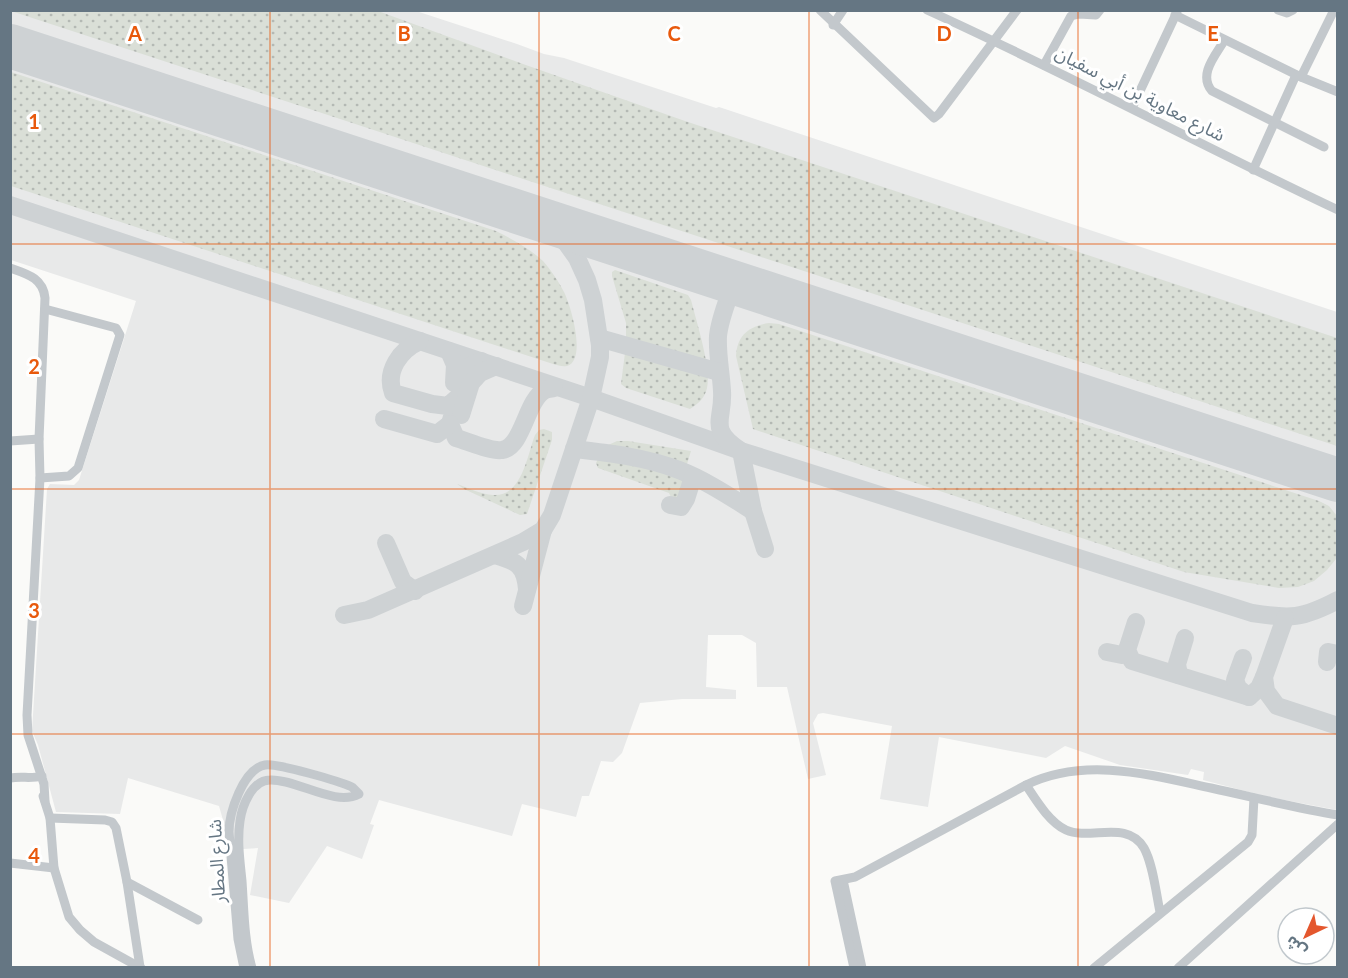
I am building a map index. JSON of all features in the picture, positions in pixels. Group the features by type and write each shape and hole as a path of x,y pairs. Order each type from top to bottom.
{"street":[{"path":"820,10 833,25 934,118 1017,10"},
{"path":"833,25 843,10"},
{"name":"شارع معاوية بن أبي سفيان","path":"927,10 995,41 1338,210"},
{"path":"1044,65 1068,19 1074,14 1096,15 1100,10"},
{"path":"1278,10 1287,13 1293,10"},
{"path":"1253,170 1274,122 1334,10"},
{"path":"1132,108 1176,13 1224,40 1299,76 1335,89"},
{"path":"1224,40 1206,75 1208,86 1212,91 1324,147"},
{"path":"10,268 35,278 44,291 45,309 28,735 50,818 54,868 65,907 74,924 94,942 141,967"},
{"path":"40,478 69,476 78,468 120,335 116,328 45,309"},
{"path":"10,441 39,438"},
{"name":"شارع المطار","path":"244,968 238,939 236,856 240,801 258,784 270,780 344,798 359,794 347,784 269,765 253,771 229,823 236,856 252,968"},
{"path":"839,880 855,877 1026,785 1066,772 1114,770 1153,775 1337,815"},
{"path":"10,778 38,773"},
{"path":"1026,785 1040,805 1064,829 1075,832 1120,833 1139,842 1147,856 1160,912"},
{"path":"1094,968 1248,842 1252,835 1254,798"},
{"path":"50,818 112,822 117,833 127,882 141,967"},
{"path":"229,823 232,819 235,820 239,835"},
{"path":"1178,968 1338,824"},
{"path":"10,863 54,868"},
{"path":"839,880 854,968"},
{"path":"839,880 862,968"},
{"path":"127,882 198,920"}],"shaded area":[{"path":"413,10 544,54 564,58 716,108 719,107 1337,312 1337,810 1264,796 1203,780 1204,772 1191,769 1188,775 1120,765 1065,746 1046,758 939,737 928,807 880,799 892,726 823,713 818,714 813,723 826,775 808,779 787,687 757,687 756,643 742,635 708,635 706,687 736,690 736,699 682,699 640,703 622,753 613,762 601,761 589,796 582,796 576,817 522,804 512,836 379,800 370,824 374,825 362,859 327,846 289,903 250,895 258,848 227,850 219,806 128,778 120,814 56,812 32,731 47,489 50,484 74,485 79,480 136,301 11,260 11,11"},
{"path":"11,11 378,11 685,121 1337,338 1337,446"},
{"path":"11,72 502,234 543,261 562,288 576,332 576,354 573,362 567,366 553,364 11,186"},
{"path":"615,270 688,295 691,300 703,345 708,380 703,398 690,409 626,388 621,384 626,323 612,276"},
{"path":"769,323 779,324 1319,501 1329,506 1337,516 1336,559 1314,581 1298,587 1279,588 1184,572 753,429 736,356 737,349 745,333 756,326"},
{"path":"539,430 552,432 552,440 527,514 520,515 457,484 493,495 503,494 511,489 522,474 535,435"},
{"path":"617,441 691,451 687,464 628,449 606,446"},
{"path":"614,451 657,461 686,472 678,499 671,497 669,493 598,468 596,463 601,453"}],"taxiway":[{"path":"10,205 591,398 741,451 1252,613 1296,616 1315,611 1338,600"},
{"path":"344,615 368,610 523,542 543,530 552,515 591,398 600,357 593,300 587,280 577,258 552,223"},
{"path":"734,282 722,315 718,336 722,391 720,424 724,436 741,451 753,511 765,549"},
{"path":"599,338 719,372"},
{"path":"420,341 406,350 396,362 391,377 393,393 448,406 457,398 450,424 456,438 492,449 502,450 509,447 515,441 539,395 545,390 554,388"},
{"path":"449,351 455,365 454,383 463,369 481,361"},
{"path":"461,415 471,383 480,373 496,366"},
{"path":"384,419 437,434 450,424"},
{"path":"574,449 627,456 666,466 708,483 753,511"},
{"path":"670,505 681,507 693,477"},
{"path":"1329,477 1338,485"},
{"path":"523,606 543,530"},
{"path":"386,543 403,582 415,591"},
{"path":"495,555 509,559 522,569 527,589"},
{"path":"1285,618 1264,677 1266,691 1277,706 1338,726"},
{"path":"1136,622 1127,650 1132,661 1249,697 1259,688 1264,677"},
{"path":"1179,675 1177,664 1185,638"},
{"path":"1107,652 1122,655 1127,650"},
{"path":"1327,662 1328,652 1338,654"},
{"path":"1243,658 1235,680 1238,688 1249,697"}],"runway":[{"path":"10,46 1338,480"}]}
